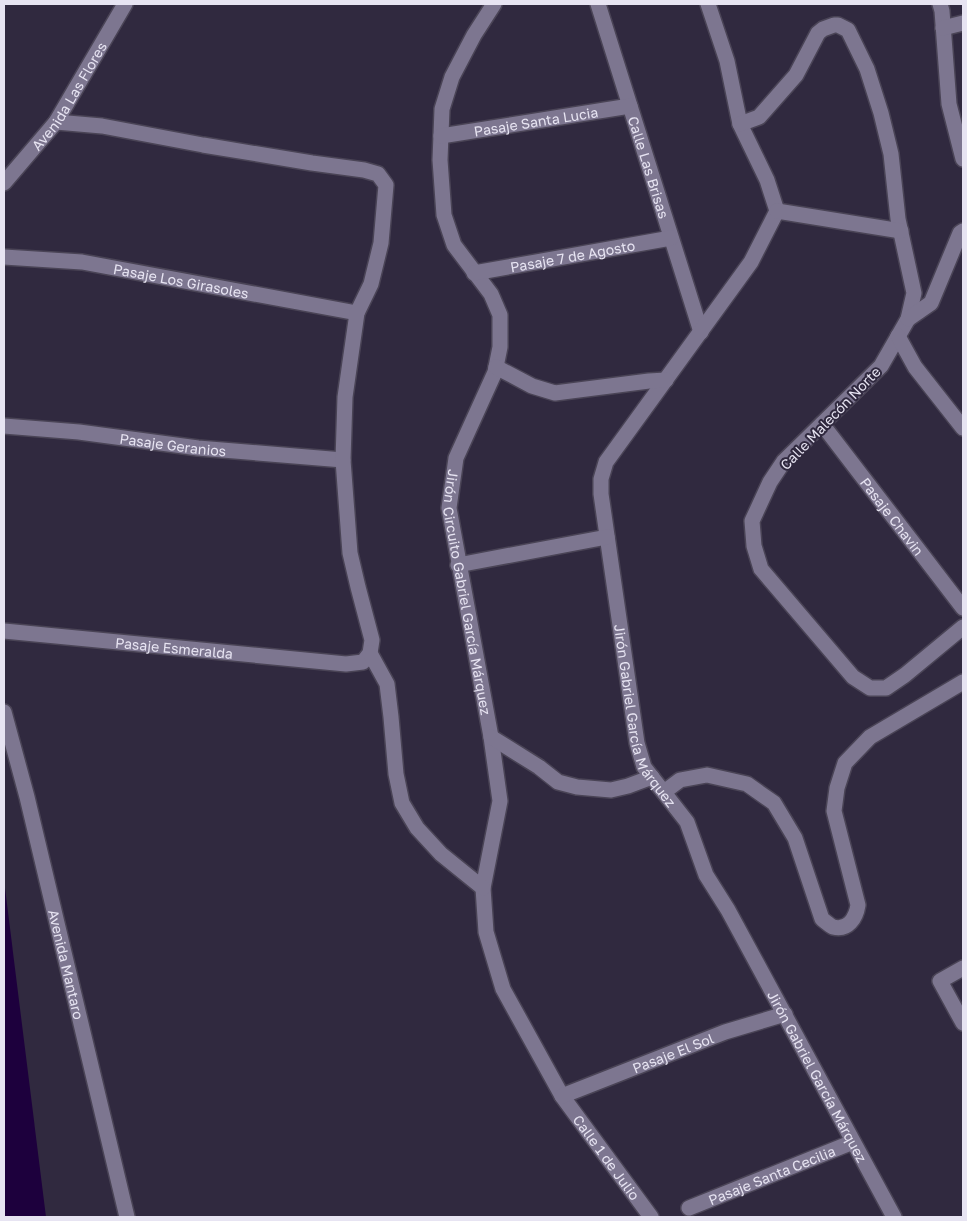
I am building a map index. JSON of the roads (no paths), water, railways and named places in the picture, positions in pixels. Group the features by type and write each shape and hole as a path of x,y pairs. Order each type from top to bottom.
{"street":[{"name":"Avenida Las Flores","path":"4,183 56,122 125,4"},
{"name":"Jirón Circuito Gabriel García Márquez","path":"483,888 500,801 491,738 449,508 456,458 495,372 500,347 500,315 491,294 454,245 444,214 440,160 442,109 452,77 474,35 494,4"},
{"name":"Calle Las Brisas","path":"598,4 701,332"},
{"path":"708,4 727,61 740,124 766,180 777,211 901,231"},
{"path":"940,4 963,159"},
{"path":"943,28 963,23"},
{"name":"Calle Malecón Norte","path":"740,124 759,117 796,75 818,33 834,25 848,30 867,69 881,113 891,154 898,219 914,293 908,319 881,366 784,462 770,482 752,521 754,546 761,569 853,677 870,688 886,688 963,627"},
{"name":"Pasaje Santa Lucia","path":"441,136 630,106"},
{"path":"56,122 102,126 312,163 364,170 378,174 386,185 381,243 370,284 357,313 345,397 343,460 350,553 372,640 370,653 387,684 392,717 396,774 402,803 417,828 441,854 483,888"},
{"name":"Jirón Gabriel García Márquez","path":"777,211 752,262 606,462 601,479 607,537 637,743 644,767 687,822 706,875 728,910 894,1217"},
{"path":"908,319 931,303 960,233 963,231"},
{"name":"Pasaje 7 de Agosto","path":"474,273 671,238"},
{"name":"Pasaje Los Girasoles","path":"4,257 82,262 357,313"},
{"path":"898,336 914,367 963,428"},
{"path":"496,367 532,386 555,393 649,380 666,380"},
{"name":"Pasaje Chavin","path":"822,424 963,608"},
{"name":"Pasaje Geranios","path":"4,426 79,432 198,448 343,460"},
{"path":"458,565 607,537"},
{"name":"Pasaje Esmeralda","path":"4,631 346,664 363,662 370,653"},
{"path":"664,792 680,780 707,775 747,784 774,803 795,838 822,919 832,926 844,927 852,921 858,905 834,811 837,788 845,763 870,737 963,682"},
{"name":"Avenida Mantaro","path":"4,712 27,797 126,1217"},
{"path":"491,738 539,767 558,782 611,790 652,777"},
{"name":"Calle 1 de Julio","path":"483,888 486,932 502,989 562,1096 651,1217"},
{"path":"963,968 940,981 963,1023"},
{"name":"Pasaje El Sol","path":"562,1096 725,1032 785,1014"},
{"name":"Pasaje Santa Cecilia","path":"689,1208 854,1142"}]}
